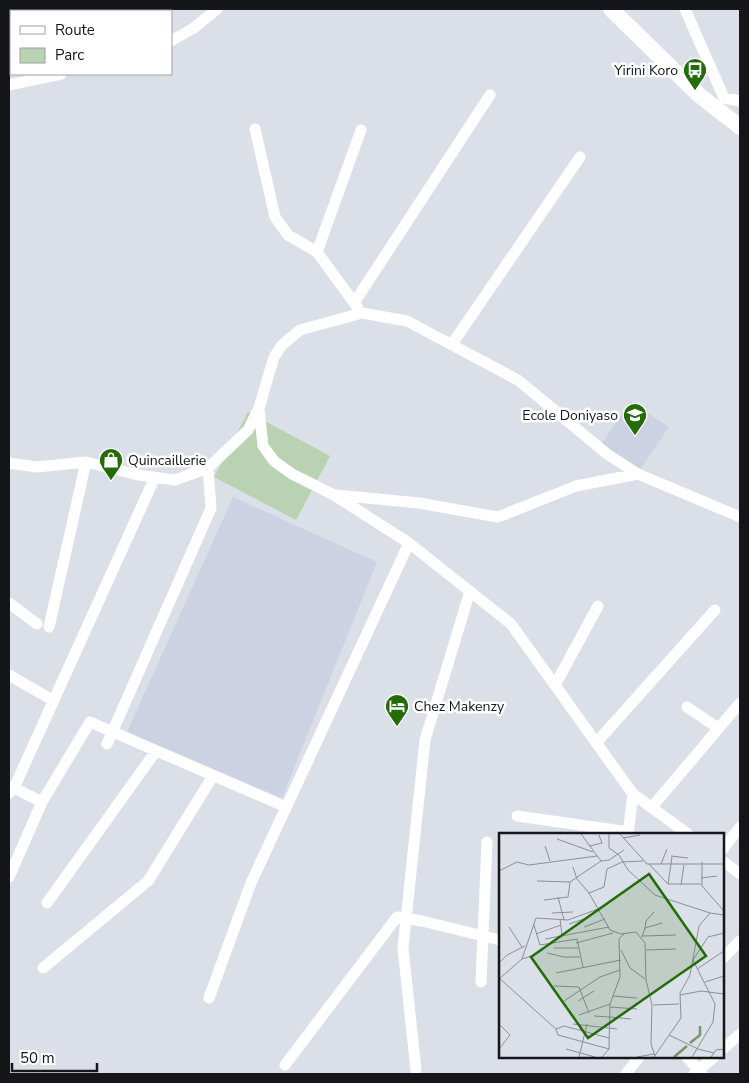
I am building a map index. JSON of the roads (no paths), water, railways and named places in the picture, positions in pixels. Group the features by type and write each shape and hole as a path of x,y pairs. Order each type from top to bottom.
{"street":[{"path":"172,40 194,28 217,9"},
{"path":"611,9 700,95 740,127"},
{"path":"685,9 724,98 740,101"},
{"path":"9,84 56,75"},
{"path":"354,303 490,95"},
{"path":"255,130 275,217 288,235 317,252 362,314"},
{"path":"317,252 361,130"},
{"path":"452,344 580,158"},
{"path":"9,463 36,467 86,462 175,480 208,468 248,430 259,408 274,357 282,345 300,330 362,314 407,321 452,344 518,380 607,454 638,474 740,517"},
{"path":"259,408 263,446 274,461 292,474 334,495 409,543 511,624 633,794 687,833"},
{"path":"9,603 43,625 86,462"},
{"path":"107,744 210,508 208,468"},
{"path":"334,495 420,503 498,517 576,486 638,474"},
{"path":"42,802 11,790 155,477"},
{"path":"208,998 251,883 409,543"},
{"path":"416,1070 403,948 424,740 470,591"},
{"path":"554,685 598,606"},
{"path":"596,743 715,610"},
{"path":"9,675 54,700"},
{"path":"652,807 740,703"},
{"path":"687,707 718,728"},
{"path":"9,877 42,802 90,722 286,807"},
{"path":"47,903 156,751"},
{"path":"43,968 148,881 213,776"},
{"path":"517,816 628,833 633,794"},
{"path":"724,848 740,827"},
{"path":"481,982 487,842"},
{"path":"724,861 740,874"},
{"path":"286,1065 397,918 406,918 499,940"},
{"path":"724,957 740,941"},
{"path":"724,1048 740,1034"},
{"path":"626,1074 638,1058"},
{"path":"688,1058 698,1073 713,1058"}],"place":[{"name":"Yirini Koro","path":"695,91"},
{"name":"Ecole Doniyaso","path":"635,436"},
{"name":"Quincaillerie","path":"111,481"},
{"name":"Chez Makenzy","path":"397,727"}]}
